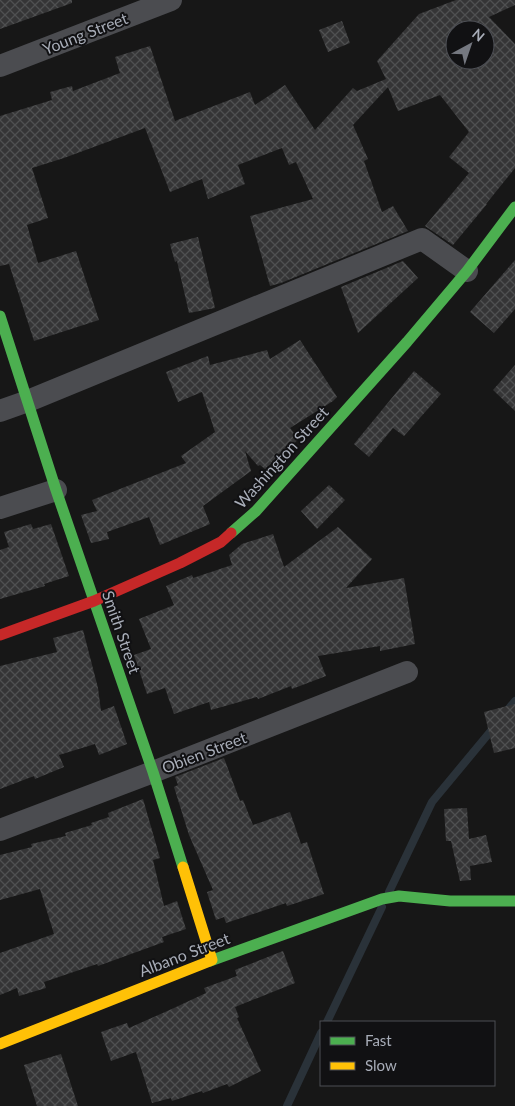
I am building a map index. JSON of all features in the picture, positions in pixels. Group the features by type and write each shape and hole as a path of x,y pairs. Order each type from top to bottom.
{"street":[{"name":"Young Street","path":"0,66 171,0"},
{"name":"Washington Street","path":"0,635 94,601 180,563 221,542 256,512 407,342 467,271 515,207"},
{"path":"0,411 422,239 467,271"},
{"name":"Smith Street","path":"0,316 56,490 153,772 212,960"},
{"path":"0,508 56,490"},
{"name":"Obien Street","path":"0,830 407,672"},
{"name":"Albano Street","path":"0,1044 212,960 382,899 399,896 450,901 515,901"}],"building":[{"path":"0,0 72,0 72,3 0,29"},
{"path":"456,0 515,0 515,5 489,17 492,20 445,20 445,70 495,70 495,23 515,44 515,168 453,245 425,226 469,173 449,157 469,132 440,95 398,111 388,87 353,125 368,159 364,161 382,212 393,206 408,231 270,286 250,216 313,199 296,162 289,165 282,148 238,165 245,184 208,199 202,179 170,192 145,128 32,168 48,218 27,225 38,263 76,251 99,320 34,341 9,264 0,266 0,116 52,100 50,92 72,86 73,91 120,73 115,57 150,46 175,121 250,92 255,105 285,85 315,130 353,88 357,91 386,79 377,61 419,14"},
{"path":"342,21 350,43 328,52 319,30"},
{"path":"198,237 215,308 189,313 177,261 175,262 170,244"},
{"path":"515,260 515,309 494,333 470,312"},
{"path":"403,261 418,278 358,333 341,287"},
{"path":"300,340 337,397 290,428 299,439 265,469 260,465 258,466 245,451 251,471 203,506 210,524 160,545 149,517 107,532 109,539 91,543 81,515 97,511 92,500 186,463 181,456 215,432 202,392 178,402 166,372 208,356 210,365 267,350 270,359"},
{"path":"515,365 515,411 493,390"},
{"path":"414,371 441,394 404,436 393,428 369,457 354,444"},
{"path":"329,485 345,500 317,529 301,511"},
{"path":"31,524 33,529 51,524 69,576 44,584 45,586 0,599 0,550 9,547 4,532"},
{"path":"338,527 372,559 346,588 404,578 415,644 380,651 380,646 318,656 326,676 292,689 291,686 258,699 257,697 211,710 209,702 174,714 165,688 147,694 134,655 151,649 139,619 174,605 166,586 192,575 193,578 232,565 229,555 242,544 273,534 284,567"},
{"path":"83,630 98,688 101,711 114,706 127,744 99,755 95,744 59,755 64,767 35,779 34,776 0,789 0,666 57,652 53,638"},
{"path":"515,704 515,748 494,753 484,712"},
{"path":"224,758 240,801 243,800 253,825 290,812 301,844 307,842 324,894 287,906 286,903 226,923 224,917 216,920 207,892 213,890 189,835 174,787 178,785 175,777"},
{"path":"143,799 160,858 153,860 164,906 177,901 186,929 162,937 164,942 98,966 97,964 44,982 46,988 19,996 17,988 0,995 0,953 54,934 40,889 0,900 0,855 32,847 31,844 66,836 65,833 92,825 91,823 109,817 108,813"},
{"path":"467,808 469,839 486,835 492,862 470,866 471,880 460,881 451,841 446,841 444,809"},
{"path":"283,951 295,983 235,1007 239,1017 237,1018 261,1071 229,1087 227,1084 203,1093 202,1091 172,1101 171,1098 152,1103 136,1052 111,1061 101,1032 127,1023 129,1028 174,1008 206,993 204,988 237,976 235,970"},
{"path":"61,1054 78,1106 37,1106 24,1065"}],"waterway":[{"path":"505,713 515,701"},
{"path":"389,892 432,802 495,726"},
{"path":"327,1021 382,907"},
{"path":"287,1106 320,1035"}],"traffic: fast":[{"path":"231,533 256,511 407,342 467,271 515,207"},
{"path":"0,316 56,490 153,772 183,867"},
{"path":"210,961 382,899 399,896 450,901 515,901"}],"traffic: slow":[{"path":"183,867 212,960"},
{"path":"0,1044 210,961"}],"traffic: jam":[{"path":"0,635 94,601 180,563 221,542 231,533"}]}
